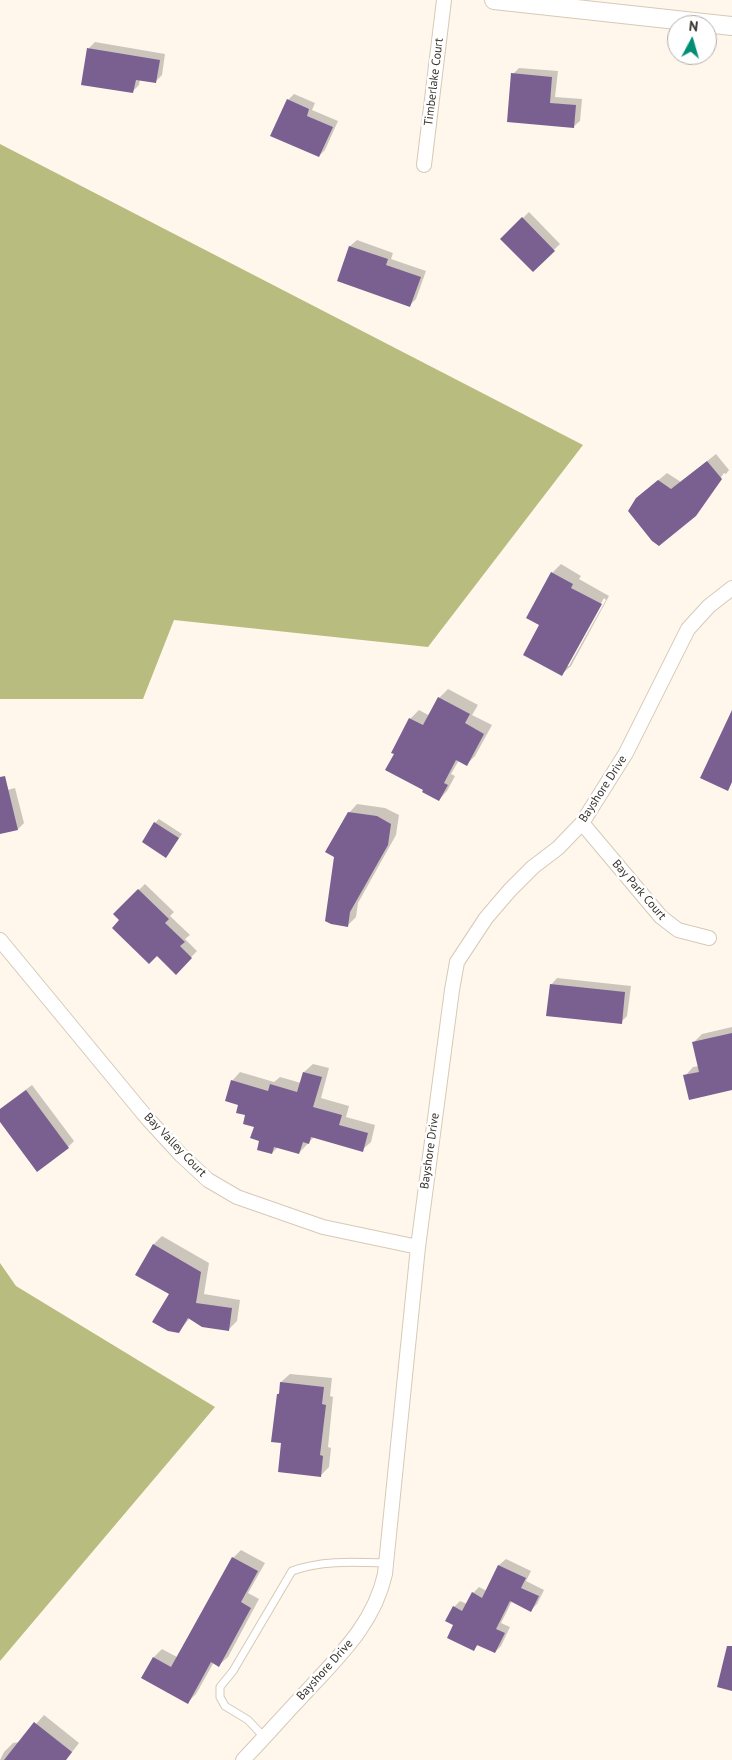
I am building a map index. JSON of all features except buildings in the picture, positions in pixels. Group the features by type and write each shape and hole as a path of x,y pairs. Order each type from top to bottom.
{"street":[{"name":"Timberlake Court","path":"424,165 444,0"},
{"path":"494,0 732,26"},
{"name":"Bayshore Drive","path":"243,1760 353,1641 376,1603 382,1586 386,1563 418,1246 457,962 486,918 510,890 533,867 558,848 582,823 626,753 688,629 709,606 732,588"},
{"name":"Bay Park Court","path":"582,823 661,917 678,930 709,938"},
{"name":"Bay Valley Court","path":"0,940 147,1118 180,1155 208,1180 237,1197 323,1227 418,1246"}],"lane":[{"path":"264,1737 248,1720 225,1706 220,1697 220,1686 232,1671 292,1571 302,1567 348,1561 386,1563"}],"green space":[{"path":"0,144 583,445 428,647 174,620 143,699 0,699"},
{"path":"0,1263 16,1286 215,1407 0,1661"}]}
